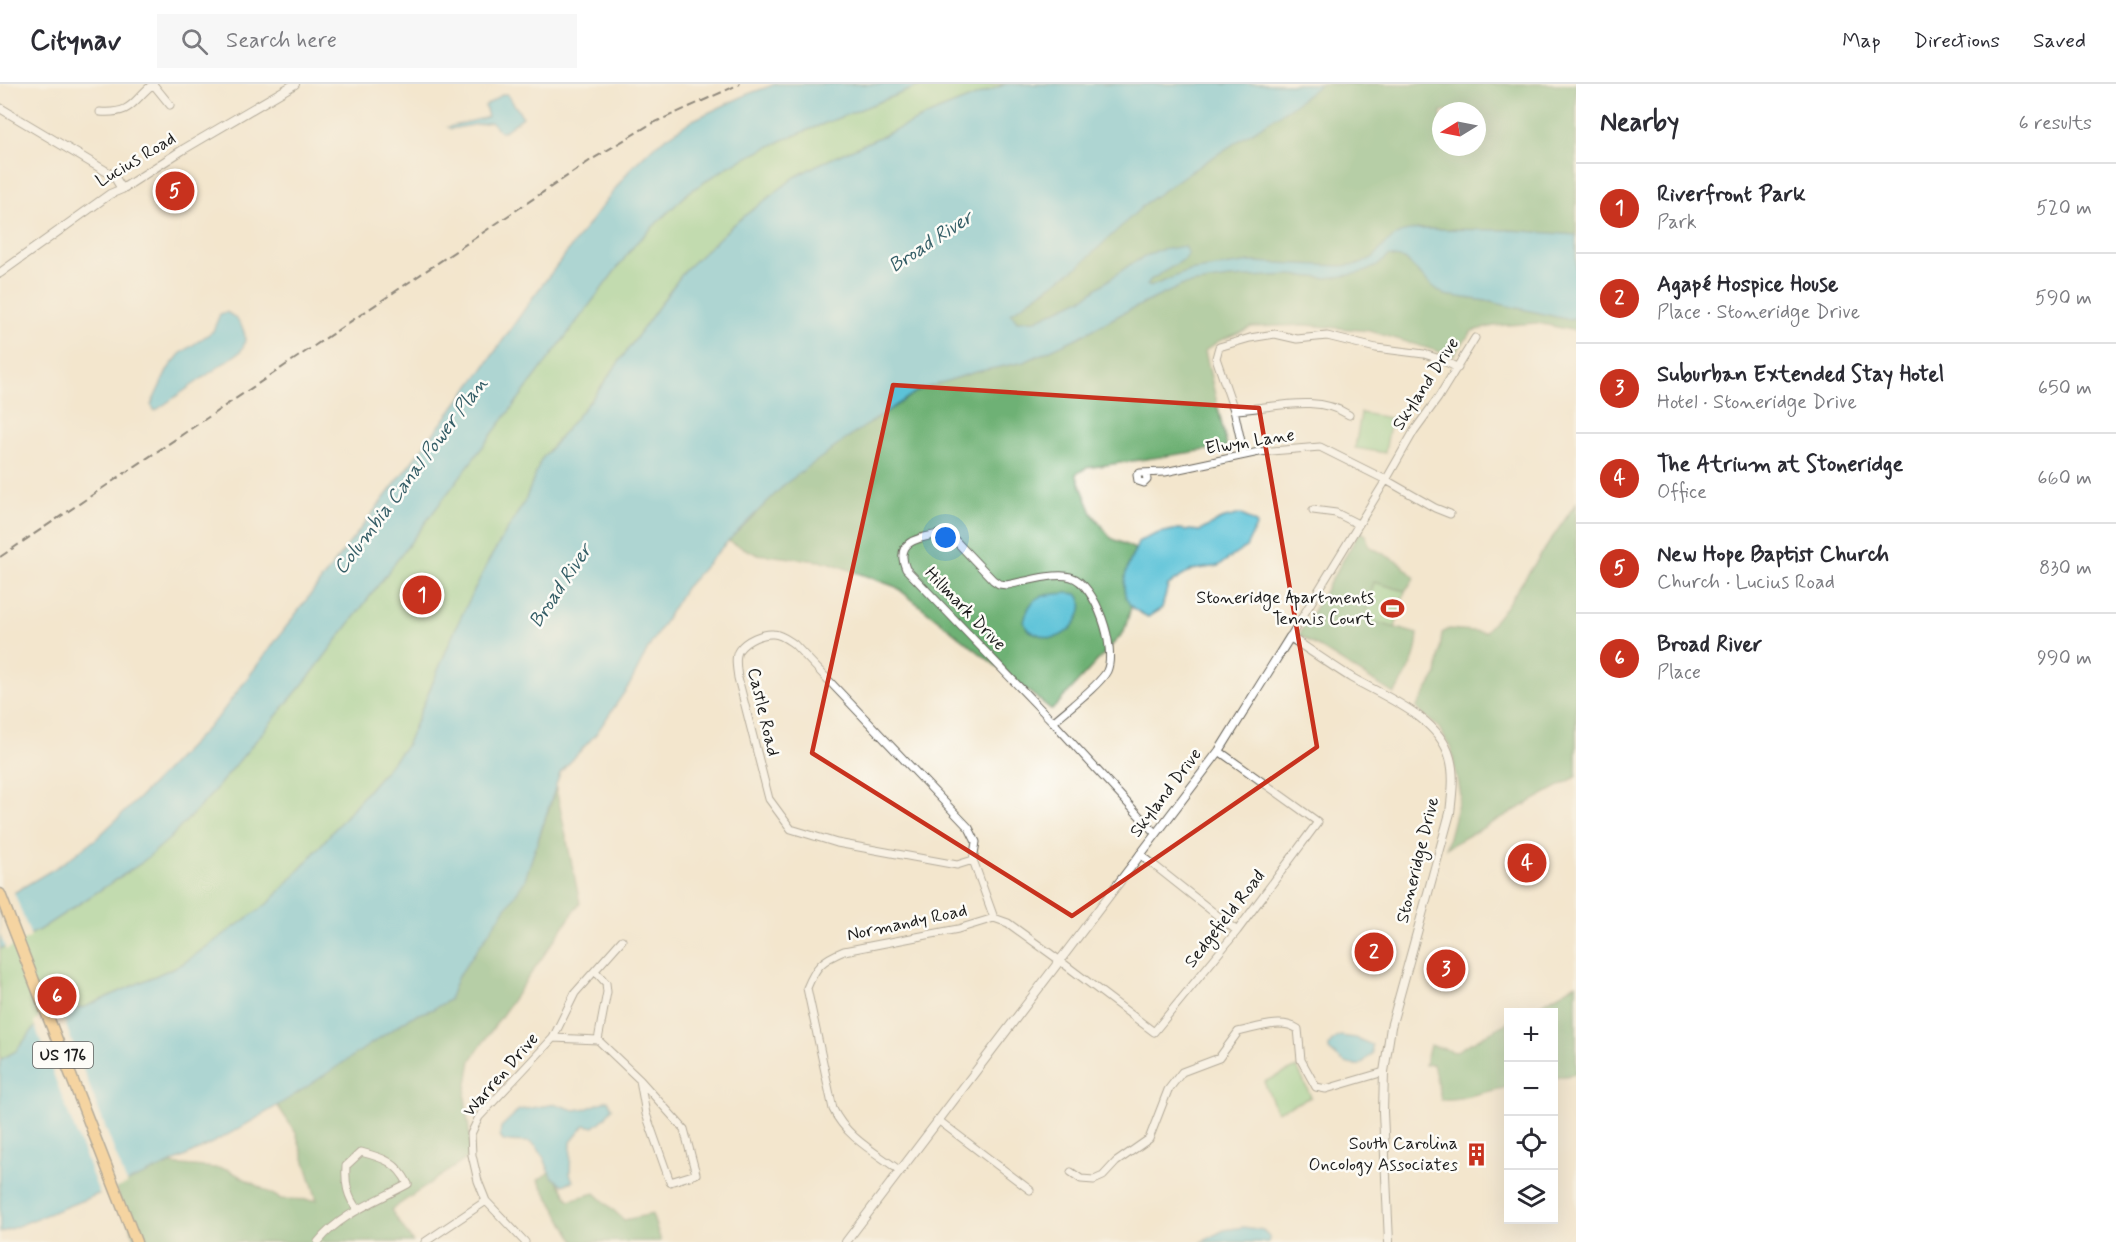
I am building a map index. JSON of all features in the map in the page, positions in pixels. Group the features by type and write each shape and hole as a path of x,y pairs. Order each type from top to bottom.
{"main road":[{"name":"US 176","path":"0,894 136,1242"}],"street":[{"path":"100,112 114,113 126,110 153,84 170,105"},
{"name":"Lucius Road","path":"0,273 110,194 122,189 184,149 295,84"},
{"path":"0,108 114,176 122,189"},
{"path":"1244,455 1234,410 1216,358 1219,347 1275,334 1297,339 1327,336 1376,348 1424,354 1458,368"},
{"name":"Skyland Drive","path":"846,1242 1155,832 1219,751 1414,431 1458,368 1475,338"},
{"path":"1234,410 1314,403 1339,408 1349,415"},
{"name":"Elwyn Lane","path":"1146,474 1260,452 1320,447 1450,514"},
{"path":"1313,510 1335,513 1358,524"},
{"name":"Hillmark Drive","path":"1053,722 1107,670 1108,638 1100,614 1087,590 1080,581 1060,576 1007,585 999,584 953,538 939,534 912,540 904,550 902,560 906,570 1053,722 1155,832"},
{"name":"Castle Road","path":"973,860 957,865 837,843 792,829 769,799 738,678 736,661 739,650 760,636 774,634 794,644 969,828 976,842 973,860 994,918"},
{"name":"Stoneridge Drive","path":"1290,637 1346,674 1418,716 1436,732 1450,757 1453,787 1450,813 1391,1027 1384,1071 1383,1112 1389,1242"},
{"name":"Sedgefield Road","path":"1059,960 1154,1032 1237,931 1318,822 1219,751"},
{"path":"1140,854 1237,931"},
{"path":"994,918 1008,923 1059,960"},
{"name":"Normandy Road","path":"899,1170 856,1139 839,1122 833,1109 807,988 814,971 827,958 844,951 958,929 994,918"},
{"name":"Warren Drive","path":"525,1242 486,1201 478,1181 472,1155 471,1134 479,1117 553,1038 576,993 622,940"},
{"path":"595,971 606,983 607,992 598,1040 640,1080 684,1129 696,1174 670,1182 645,1114 640,1080"},
{"path":"1071,1172 1081,1179 1094,1180 1103,1176 1116,1162 1149,1139 1168,1090 1182,1072 1219,1059 1238,1032 1276,1024 1291,1024 1298,1029 1301,1060 1316,1087 1326,1089 1384,1071"},
{"name":"Warren Drive","path":"553,1038 598,1040"},
{"path":"938,1120 1030,1190"},
{"path":"318,1242 358,1210 408,1184 402,1172 384,1158 361,1152 345,1166 345,1182 351,1202 358,1210"},
{"path":"425,1242 486,1201"}],"highlighted area":[{"path":"893,385 1259,408 1317,747 1072,916 812,753"}],"green space":[{"path":"924,84 1006,84 938,111 815,166 733,225 685,270 598,391 541,460 525,501 489,560 458,623 406,746 270,902 182,964 85,1007 56,1011 43,1017 16,1051 0,1060 0,949 39,930 140,864 169,839 209,797 312,673 636,243 689,192 729,166 783,140"},
{"path":"1321,84 1576,84 1576,235 1508,230 1418,229 1385,244 1374,257 1361,264 1341,266 1251,262 1189,271 1150,287 1147,285 1150,280 1188,254 1156,251 1131,264 1085,297 1036,320 1017,321 1010,313 1047,289 1147,202 1291,107"},
{"path":"1389,256 1405,259 1430,284 1445,295 1487,301 1566,319 1576,318 1576,331 1537,323 1494,326 1472,331 1453,356 1370,331 1306,325 1252,327 1219,341 1205,351 1227,447 1086,468 1076,474 1092,513 1111,538 1135,549 1125,578 1131,607 1124,632 1052,710 896,587 828,562 756,554 728,541 785,484 919,390 975,372 1024,362 1183,285 1228,278 1291,275 1325,278 1377,266"},
{"path":"1361,413 1391,418 1385,453 1355,448"},
{"path":"1576,503 1576,777 1446,848 1460,795 1451,749 1439,728 1416,708 1437,674 1442,633 1449,629 1485,632 1504,609"},
{"path":"1360,531 1366,535 1369,546 1400,563 1415,578 1405,591 1374,582 1364,619 1418,634 1416,652 1411,666 1394,694 1299,635"},
{"path":"1374,582 1405,591 1395,628 1363,619"},
{"path":"556,788 580,903 471,1060 465,1096 472,1155 391,1210 413,1242 136,1242 115,1187 170,1164 227,1169 281,1199 317,1200 296,1133 277,1105 411,1017 449,1000 457,978 524,882"},
{"path":"1576,984 1576,1074 1558,1077 1558,1008 1534,1008"},
{"path":"1504,1024 1504,1088 1441,1100 1433,1064 1425,1065 1430,1045 1455,1052"},
{"path":"1297,1067 1311,1097 1277,1112 1264,1082"},
{"path":"551,1171 569,1200 595,1193 624,1220 652,1214 661,1241 575,1242 538,1180"}],"water":[{"name":"Columbia Canal Power Plan","path":"776,84 924,84 783,140 729,166 689,192 636,243 312,673 209,797 169,839 140,864 39,930 0,949 0,901 62,864 97,838 219,716 483,369 533,297 631,168 654,146 691,121 748,94"},
{"path":"1006,84 1321,84 1291,107 1147,202 1079,266 1011,313 1017,321 1036,320 1085,297 1131,264 1156,251 1184,246 1188,254 1185,259 1150,280 1147,285 1150,287 1189,271 1251,262 1341,266 1361,264 1374,257 1385,244 1400,233 1418,229 1508,230 1576,235 1576,318 1566,319 1487,301 1445,295 1430,284 1405,259 1389,256 1377,266 1364,272 1344,276 1325,278 1291,275 1228,278 1183,285 1024,362 975,372 919,390 785,484 685,588 649,647 630,684 596,734 560,773 524,882 457,978 449,1000 411,1017 285,1101 233,1132 130,1181 0,1233 0,1060 16,1051 43,1017 56,1011 85,1007 182,964 270,902 309,859 406,746 458,623 489,560 525,501 541,460 598,391 685,270 733,225 795,177 938,111"},
{"path":"503,94 507,94 523,117 506,130 500,132 491,122 451,129 448,127 488,117 485,106"},
{"path":"226,312 236,319 243,329 245,341 240,352 155,411 151,405 168,369 180,354 213,331 220,314"},
{"path":"1241,514 1257,524 1246,547 1218,566 1192,570 1168,585 1162,608 1148,617 1131,606 1126,599 1124,582 1128,565 1139,541 1178,529 1200,531 1221,519"},
{"path":"1077,594 1081,600 1080,615 1071,628 1058,637 1051,638 1028,630 1024,622 1034,601 1045,595"},
{"path":"1340,1036 1356,1038 1372,1045 1372,1054 1360,1065 1343,1062 1329,1050 1330,1043"},
{"path":"608,1100 612,1108 605,1118 594,1127 585,1125 571,1142 570,1174 573,1181 563,1185 551,1176 536,1146 529,1142 503,1141 500,1135 501,1127 519,1110 556,1104 574,1110 588,1108"},
{"path":"1243,1227 1263,1230 1269,1236 1269,1242 1201,1242 1224,1230"}],"pier":[{"path":"13,890 31,937 6,950 0,934 0,898"},
{"path":"59,1008 127,1184 100,1195 34,1023 41,1015"}],"railway":[{"path":"0,557 591,160 649,125 740,84"}],"place":[{"name":"New Hope Baptist Church","path":"175,191"},
{"name":"Riverfront Park","path":"422,595"},
{"name":"Stoneridge Apartments Tennis Court","path":"1392,608"},
{"name":"The Atrium at Stoneridge","path":"1527,863"},
{"name":"Agapé Hospice House","path":"1374,952"},
{"name":"Suburban Extended Stay Hotel","path":"1446,969"},
{"name":"Broad River","path":"57,996"},
{"name":"South Carolina Oncology Associates","path":"1476,1154"}]}
